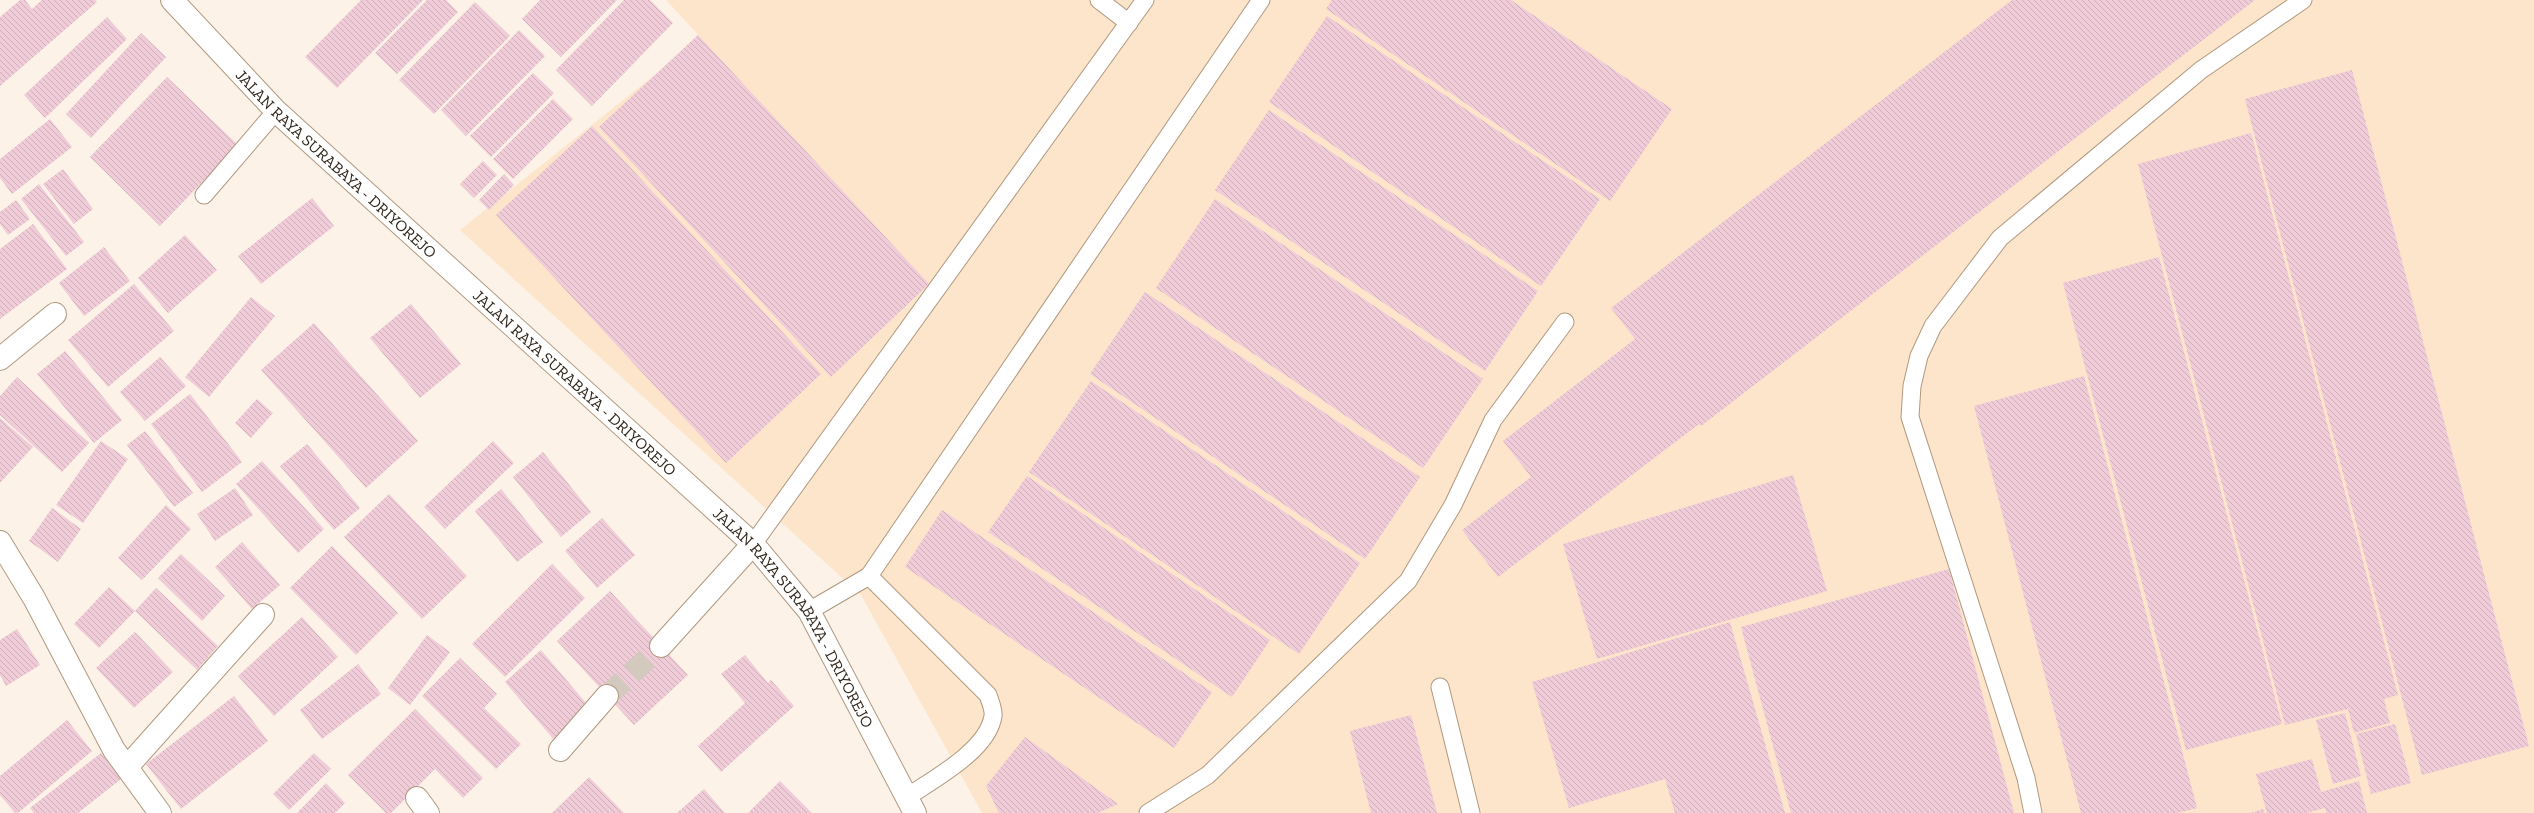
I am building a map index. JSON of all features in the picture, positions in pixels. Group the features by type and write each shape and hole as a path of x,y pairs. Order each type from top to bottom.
{"main road":[{"name":"JALAN RAYA SURABAYA - DRIYOREJO","path":"172,0 276,111 753,544 809,611 911,805"},
{"path":"0,359 55,314"},
{"path":"0,542 34,598 114,750 160,813"},
{"path":"661,646 753,544"},
{"path":"127,767 263,615"},
{"path":"560,750 607,696"}],"lane":[{"path":"1099,0 1129,23"},
{"path":"753,544 1145,0"},
{"path":"809,611 869,576 1261,0"},
{"path":"2033,813 2026,778 1910,417 1912,386 1919,356 1933,326 2000,238 2201,70 2303,0"},
{"path":"204,195 276,111"},
{"path":"1148,813 1208,775 1408,581 1453,505 1493,420 1564,322"},
{"path":"869,576 988,695 994,715 988,733 911,805"},
{"path":"1440,687 1471,813"}],"shaded area":[{"path":"666,0 2534,0 2534,813 982,813 861,595 460,230 701,38"}],"building":[{"path":"20,0 25,0 32,9 42,0 95,0 97,2 0,86 0,17"},
{"path":"361,0 423,0 337,88 305,57"},
{"path":"427,0 446,0 458,12 397,74 375,53"},
{"path":"540,0 617,0 561,57 522,19"},
{"path":"624,0 650,0 673,23 592,106 556,70"},
{"path":"1332,0 1511,0 1672,109 1610,201 1326,9"},
{"path":"2012,0 2255,0 1701,426 1699,424 1498,577 1462,530 1531,477 1503,441 1635,339 1611,308"},
{"path":"475,2 510,36 434,114 399,80"},
{"path":"1327,16 1600,199 1541,286 1269,102"},
{"path":"107,17 127,39 45,118 24,95"},
{"path":"519,30 545,56 466,136 441,110"},
{"path":"141,33 166,57 91,138 66,114"},
{"path":"698,35 929,284 831,377 599,127"},
{"path":"2352,70 2529,746 2422,775 2245,99"},
{"path":"533,73 554,93 491,157 470,136"},
{"path":"167,77 238,145 160,226 90,157"},
{"path":"553,99 573,119 513,179 493,159"},
{"path":"1269,110 1538,291 1485,371 1215,190"},
{"path":"50,119 72,147 12,194 0,178 0,159"},
{"path":"592,126 821,374 726,463 496,215"},
{"path":"2251,133 2398,695 2384,699 2390,723 2354,733 2348,709 2285,725 2138,164"},
{"path":"483,161 497,175 474,198 460,184"},
{"path":"63,169 93,209 74,224 43,184"},
{"path":"504,174 514,185 489,210 479,200"},
{"path":"39,184 84,242 66,256 21,199"},
{"path":"312,198 334,226 261,284 238,256"},
{"path":"1215,199 1483,379 1423,468 1156,288"},
{"path":"16,200 30,219 8,235 0,224 0,212"},
{"path":"33,224 67,269 0,319 0,249"},
{"path":"185,235 217,270 168,313 138,278"},
{"path":"104,247 130,281 84,316 59,283"},
{"path":"2159,257 2282,724 2186,750 2063,283"},
{"path":"134,284 174,331 108,387 68,340"},
{"path":"1145,292 1420,477 1365,559 1090,374"},
{"path":"251,297 275,316 209,397 185,377"},
{"path":"411,304 461,364 420,398 370,338"},
{"path":"314,323 418,441 366,488 261,370"},
{"path":"65,351 122,420 94,443 37,374"},
{"path":"160,357 186,386 145,421 120,392"},
{"path":"2084,376 2197,808 2177,813 2081,813 1974,406"},
{"path":"17,377 89,443 62,472 0,415 0,396"},
{"path":"1091,381 1360,563 1299,654 1029,472"},
{"path":"190,394 242,462 202,492 151,424"},
{"path":"257,399 273,413 251,438 235,423"},
{"path":"0,418 33,447 0,483"},
{"path":"145,431 193,493 174,507 127,445"},
{"path":"101,441 128,459 83,523 56,505"},
{"path":"493,441 514,463 445,529 424,507"},
{"path":"307,444 360,508 334,530 280,466"},
{"path":"543,452 591,512 561,537 513,477"},
{"path":"262,461 324,529 298,553 236,484"},
{"path":"1793,475 1827,591 1597,659 1563,544"},
{"path":"1027,476 1270,640 1232,697 988,532"},
{"path":"235,488 253,515 215,541 197,514"},
{"path":"501,489 543,542 517,562 475,511"},
{"path":"389,494 467,576 422,619 344,537"},
{"path":"166,505 191,529 142,580 118,558"},
{"path":"52,508 81,529 58,562 29,541"},
{"path":"942,510 1212,692 1174,748 905,567"},
{"path":"602,518 635,555 597,588 565,551"},
{"path":"242,542 280,585 252,609 215,567"},
{"path":"332,546 398,613 356,655 290,588"},
{"path":"181,554 225,596 202,621 158,578"},
{"path":"552,564 585,598 505,677 472,644"},
{"path":"1949,569 2014,813 1791,813 1741,627"},
{"path":"109,587 135,611 99,648 74,624"},
{"path":"156,588 218,646 197,670 135,611"},
{"path":"610,591 688,675 634,725 557,641"},
{"path":"302,617 338,657 274,716 238,676"},
{"path":"1730,622 1785,813 1675,813 1665,779 1569,808 1532,682"},
{"path":"17,629 40,665 6,686 0,675 0,640"},
{"path":"135,632 173,672 134,708 96,668"},
{"path":"427,635 450,652 410,705 388,688"},
{"path":"541,650 592,710 555,741 505,682"},
{"path":"745,655 768,683 771,680 794,706 721,772 698,746 745,703 721,674"},
{"path":"460,658 497,694 484,708 521,744 496,769 422,696"},
{"path":"358,664 381,694 322,739 300,710"},
{"path":"234,696 268,741 181,809 146,764"},
{"path":"415,709 483,778 463,798 435,769 391,813 386,813 348,775"},
{"path":"2345,713 2361,776 2333,784 2316,720"},
{"path":"1411,715 1437,813 1371,813 1350,731"},
{"path":"67,720 92,751 18,813 15,813 0,795 0,776"},
{"path":"2395,724 2411,783 2371,794 2356,734"},
{"path":"1025,737 1118,804 1098,813 999,813 986,786"},
{"path":"101,753 121,779 78,813 34,813 30,808"},
{"path":"314,753 331,769 289,810 273,794"},
{"path":"2312,759 2321,792 2359,781 2367,813 2326,813 2325,808 2306,813 2267,813 2256,774"},
{"path":"589,777 624,813 552,813"},
{"path":"780,781 812,813 748,813"},
{"path":"326,783 345,803 335,813 297,813"},
{"path":"704,789 725,813 677,813"},
{"path":"2263,809 2264,813 2251,813"}],"tunnel":[{"path":"607,696 661,646"}]}
